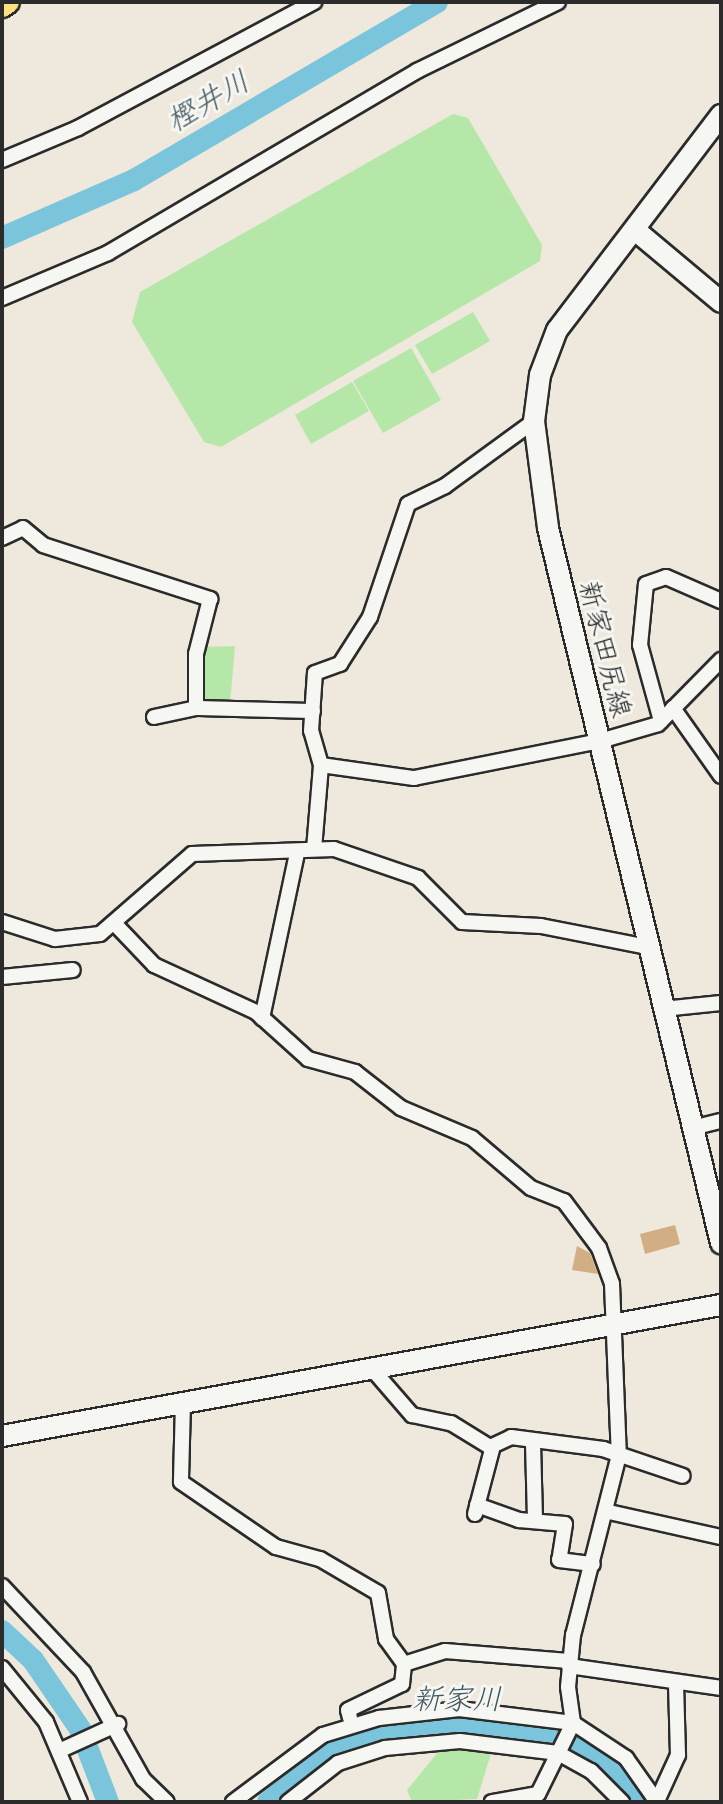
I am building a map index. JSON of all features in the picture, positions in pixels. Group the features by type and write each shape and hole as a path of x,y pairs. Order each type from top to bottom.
{"main road":[{"path":"2,6 8,2"},
{"name":"新家田尻線","path":"721,115 557,330 540,375 534,421 548,528 721,1243"},
{"path":"635,230 721,302"},
{"path":"2,1436 721,1305"}],"street":[{"path":"5,155 314,2"},
{"path":"2,298 108,253 430,64 558,2"},
{"path":"314,849 321,765 313,711 315,673 340,664 370,617 408,504 445,486 534,421"},
{"path":"2,538 23,528 43,545 210,599 196,654 196,708"},
{"path":"661,721 640,645 646,584 666,577 721,601"},
{"path":"321,765 414,778 600,741 661,721 721,660"},
{"path":"154,717 196,708 313,711"},
{"path":"673,708 721,776"},
{"path":"3,919 55,939 100,934 192,854 297,853 314,849 418,878 456,917 481,928 541,926 647,947"},
{"path":"262,1018 297,853"},
{"path":"115,924 154,965 262,1018 308,1059 366,1079 401,1108 472,1138 531,1188 564,1201 608,1266 619,1455 609,1512 569,1664 572,1725 538,1794 492,1802"},
{"path":"2,977 73,970"},
{"path":"663,1009 721,1003"},
{"path":"692,1128 721,1121"},
{"path":"373,1370 412,1415 451,1423 493,1446"},
{"path":"183,1403 181,1482 276,1547 320,1559 378,1593 386,1639 404,1664 402,1684 348,1710 350,1718"},
{"path":"593,1564 559,1560 565,1524 476,1510 493,1446 511,1437 619,1455 683,1476"},
{"path":"533,1443 535,1520"},
{"path":"609,1512 721,1537"},
{"path":"2,1586 83,1672 118,1724 143,1779 167,1802"},
{"path":"404,1664 445,1651 569,1664 676,1685 721,1688"},
{"path":"2,1668 33,1700 61,1750 80,1802"},
{"path":"657,1802 678,1755 676,1685"},
{"path":"233,1802 323,1735 379,1718 459,1709 572,1725 626,1758 657,1802"},
{"path":"61,1750 118,1724"},
{"path":"288,1802 330,1767 385,1748 460,1741 559,1751 591,1771 622,1802"}],"green space":[{"path":"453,114 468,118 542,245 540,261 221,447 204,442 132,322 140,292"},
{"path":"473,312 490,341 432,374 415,345"},
{"path":"411,348 441,400 383,433 353,381"},
{"path":"352,382 369,411 311,444 295,415"},
{"path":"235,646 230,704 199,702 201,647"},
{"path":"444,1745 493,1747 477,1799 412,1802 407,1790"}],"building":[{"path":"675,1225 680,1244 645,1254 640,1234"},
{"path":"577,1246 590,1253 598,1274 572,1270"}],"waterway":[{"name":"樫井川","path":"2,238 134,180 437,2"},
{"name":"新家川","path":"2,1631 33,1660 80,1729 108,1802"},
{"name":"新家川","path":"268,1802 341,1746 441,1724 547,1731 606,1760 641,1802"}]}
